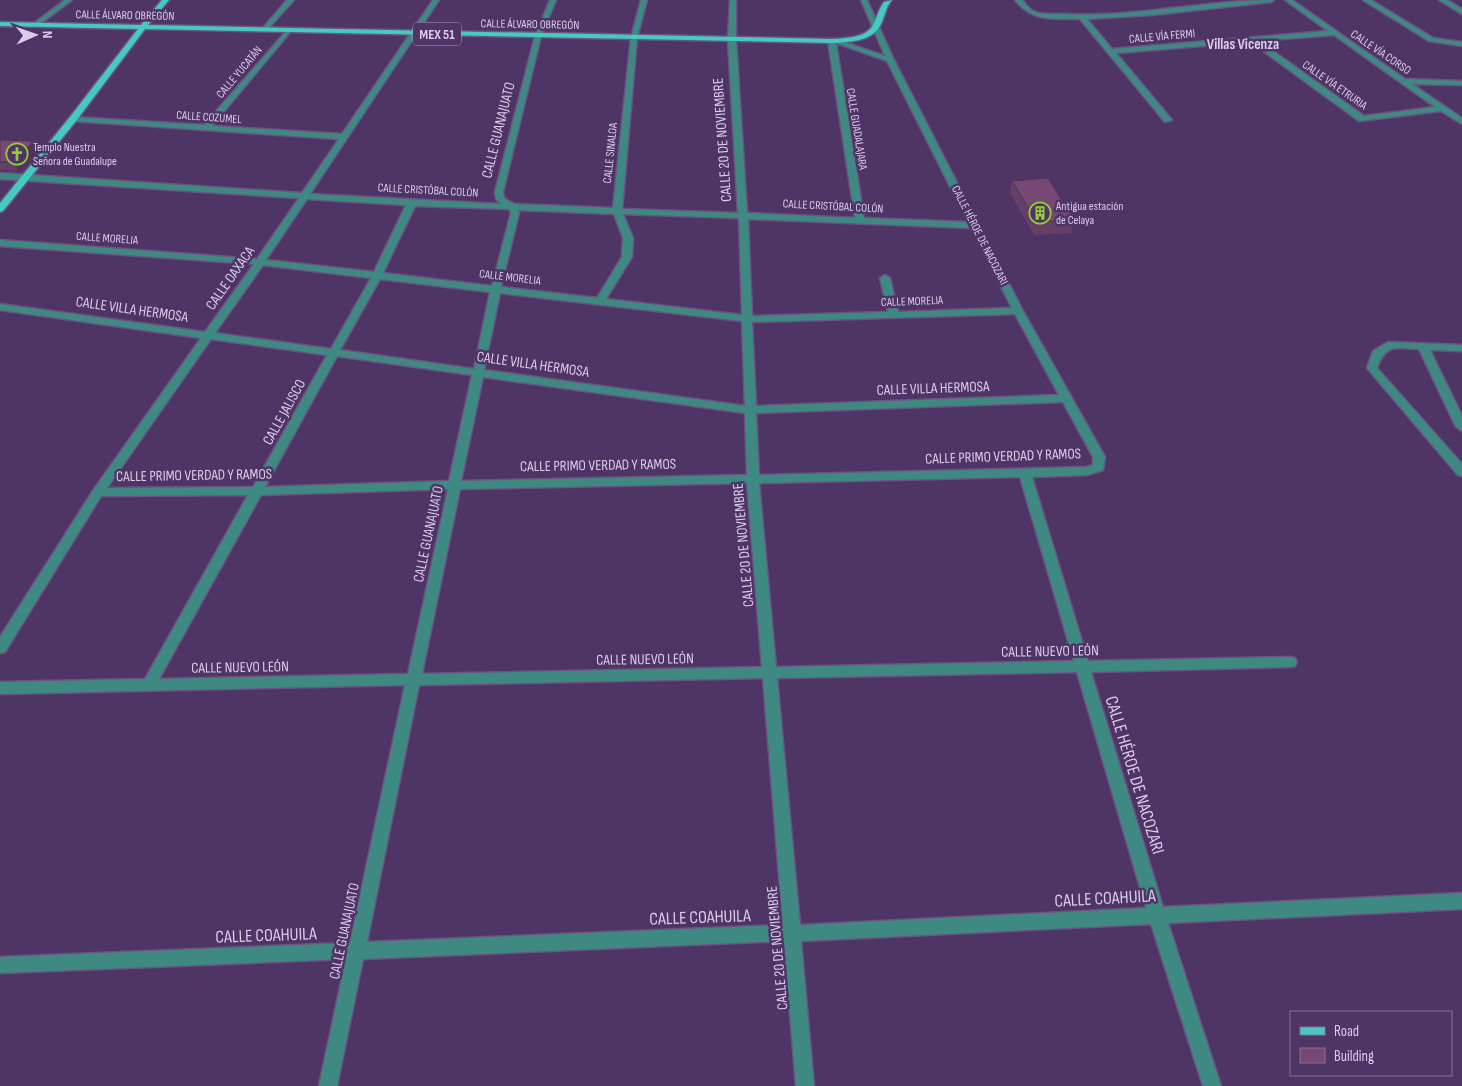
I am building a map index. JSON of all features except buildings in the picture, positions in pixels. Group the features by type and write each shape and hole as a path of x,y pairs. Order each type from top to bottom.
{"main road":[{"path":"0,209 166,0"},
{"path":"876,28 882,6 889,0"},
{"name":"CALLE ÁLVARO OBREGÓN","path":"0,24 834,41 856,38 876,28"}],"street":[{"path":"35,25 69,0"},
{"path":"264,30 291,0"},
{"name":"CALLE OAXACA","path":"0,648 98,492 260,262 436,0"},
{"name":"CALLE GUANAJUATO","path":"328,1086 478,372 514,213 512,207 500,199 499,192 538,36 553,0"},
{"name":"CALLE SINALOA","path":"600,301 627,257 628,238 617,210 634,38 644,0"},
{"name":"CALLE 20 DE NOVIEMBRE","path":"733,0 732,40 748,319 753,478 805,1086"},
{"name":"CALLE HÉROE DE NACOZARI","path":"864,0 890,60 1018,311 1099,457 1099,467"},
{"path":"1018,0 1030,12 1082,17 1152,13 1272,0"},
{"name":"CALLE VÍA CORSO","path":"1288,0 1462,122"},
{"path":"1366,0 1423,36 1444,43 1462,44"},
{"path":"1442,0 1462,12"},
{"path":"1082,17 1168,120"},
{"name":"CALLE YUCATÁN","path":"206,128 289,30"},
{"name":"CALLE VÍA FERMI","path":"1112,51 1334,33"},
{"name":"CALLE VÍA ETRURIA","path":"1253,40 1362,119 1442,108"},
{"path":"834,41 890,60"},
{"name":"CALLE GUADALAJARA","path":"834,41 860,220"},
{"path":"1403,81 1462,84"},
{"name":"CALLE COZUMEL","path":"73,119 344,137"},
{"name":"CALLE CRISTÓBAL COLÓN","path":"0,176 412,203 975,225"},
{"name":"CALLE JALISCO","path":"149,685 377,275 412,203"},
{"name":"CALLE MORELIA","path":"0,243 260,262 496,288 748,319 1018,311"},
{"path":"885,278 894,314"},
{"name":"CALLE VILLA HERMOSA","path":"0,307 751,410 1065,398"},
{"path":"1462,348 1388,345 1377,353 1372,368 1462,472"},
{"path":"1422,345 1462,426"},
{"name":"CALLE PRIMO VERDAD Y RAMOS","path":"98,492 257,491 1025,473 1087,471 1099,467"},
{"name":"CALLE HÉROE DE NACOZARI","path":"1025,473 1157,916 1212,1086"},
{"name":"CALLE NUEVO LEÓN","path":"0,688 1290,662"},
{"name":"CALLE COAHUILA","path":"0,965 792,933 1462,901"}],"place":[{"name":"Templo Nuestra Señora de Guadalupe","path":"17,154"},
{"name":"Antigua estación de Celaya","path":"1040,213"}],"district":[{"name":"Villas Vicenza","path":"1243,44"}]}
